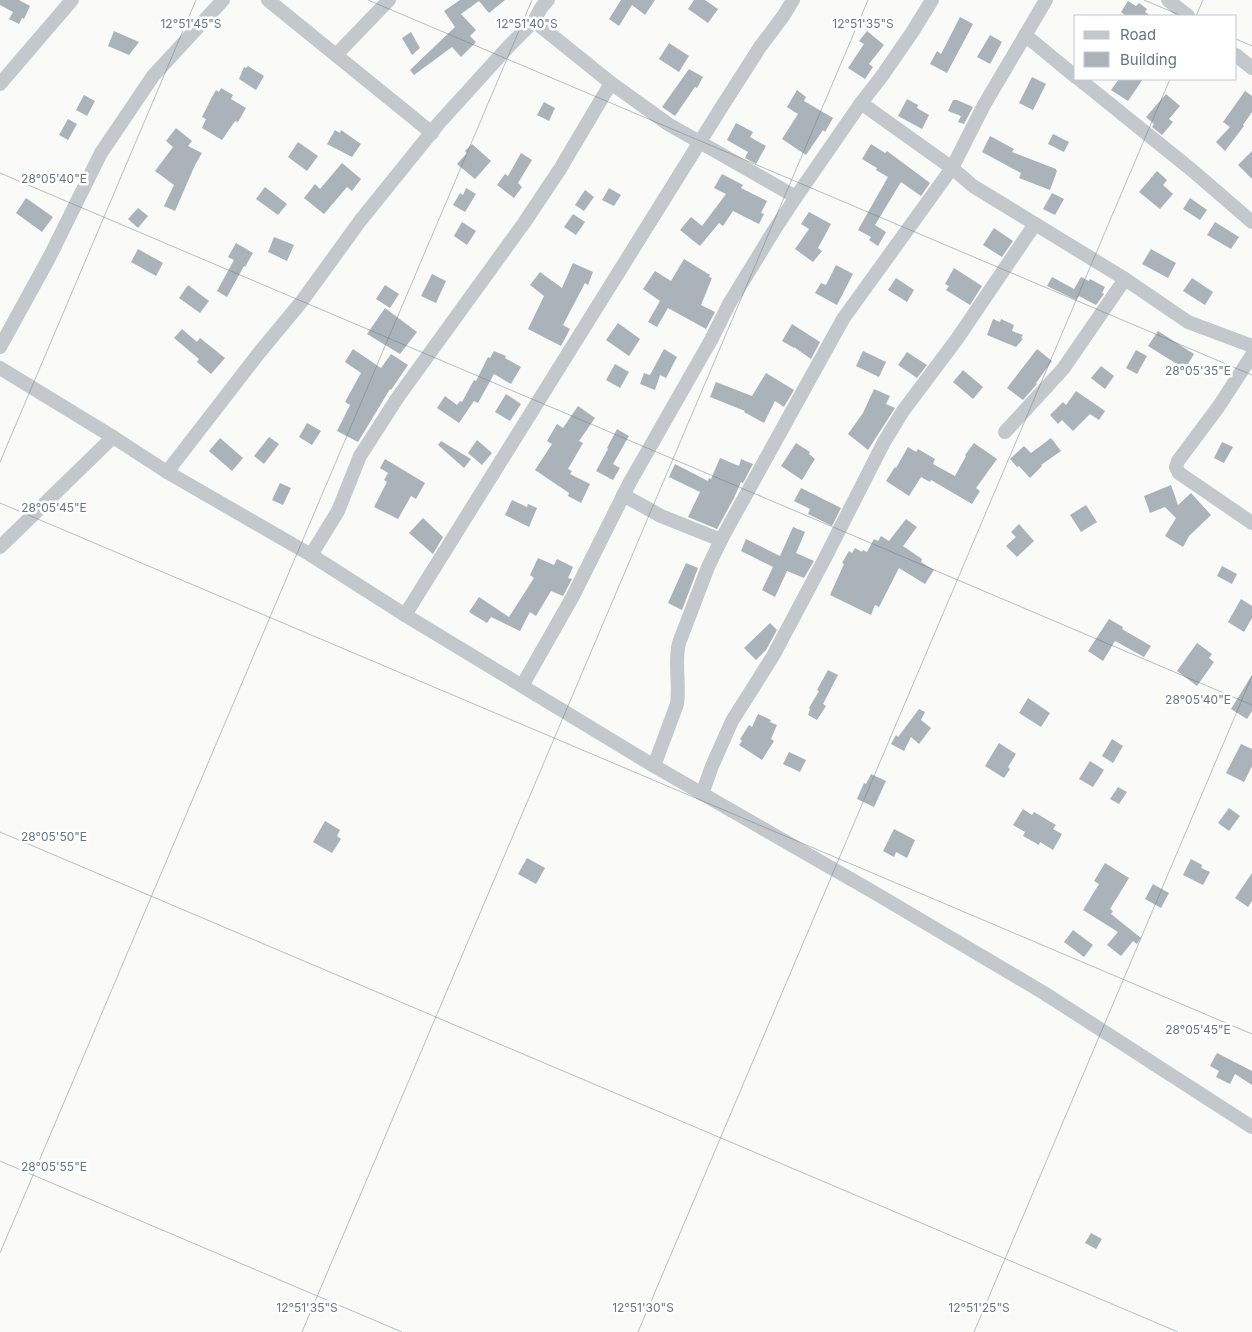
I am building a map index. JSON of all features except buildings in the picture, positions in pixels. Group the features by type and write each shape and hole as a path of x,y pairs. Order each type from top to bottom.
{"street":[{"path":"0,84 72,0"},
{"path":"0,347 49,258 101,153 153,76 223,0"},
{"path":"268,0 432,133"},
{"path":"336,55 389,0"},
{"path":"405,615 700,142 760,47 793,0"},
{"path":"522,686 573,596 623,495 711,340 729,304 772,232 860,103 882,76 932,0"},
{"path":"654,766 677,704 677,651 679,643 700,585 720,540 843,319 952,168 984,105 1046,0"},
{"path":"1168,0 1187,15"},
{"path":"168,472 259,353 302,301 360,221 432,133 509,46 534,21 541,3"},
{"path":"534,21 611,83 668,124 796,197"},
{"path":"1025,35 1074,76"},
{"path":"1237,56 1252,68"},
{"path":"1079,80 1194,172 1252,222"},
{"path":"311,555 338,511 360,456 398,398 524,223 560,169 611,83"},
{"path":"860,103 952,168 973,186 1125,280 1188,322 1252,346"},
{"path":"702,794 732,721 773,656 828,554 884,442 903,411 957,339 1035,224"},
{"path":"1005,432 1063,369 1125,280"},
{"path":"1252,355 1219,406 1178,461 1176,467 1179,473 1252,523"},
{"path":"0,368 168,472 311,555 405,615 654,766 876,893 1044,993 1252,1127"},
{"path":"0,546 113,437"},
{"path":"623,495 661,516 720,540"}]}
